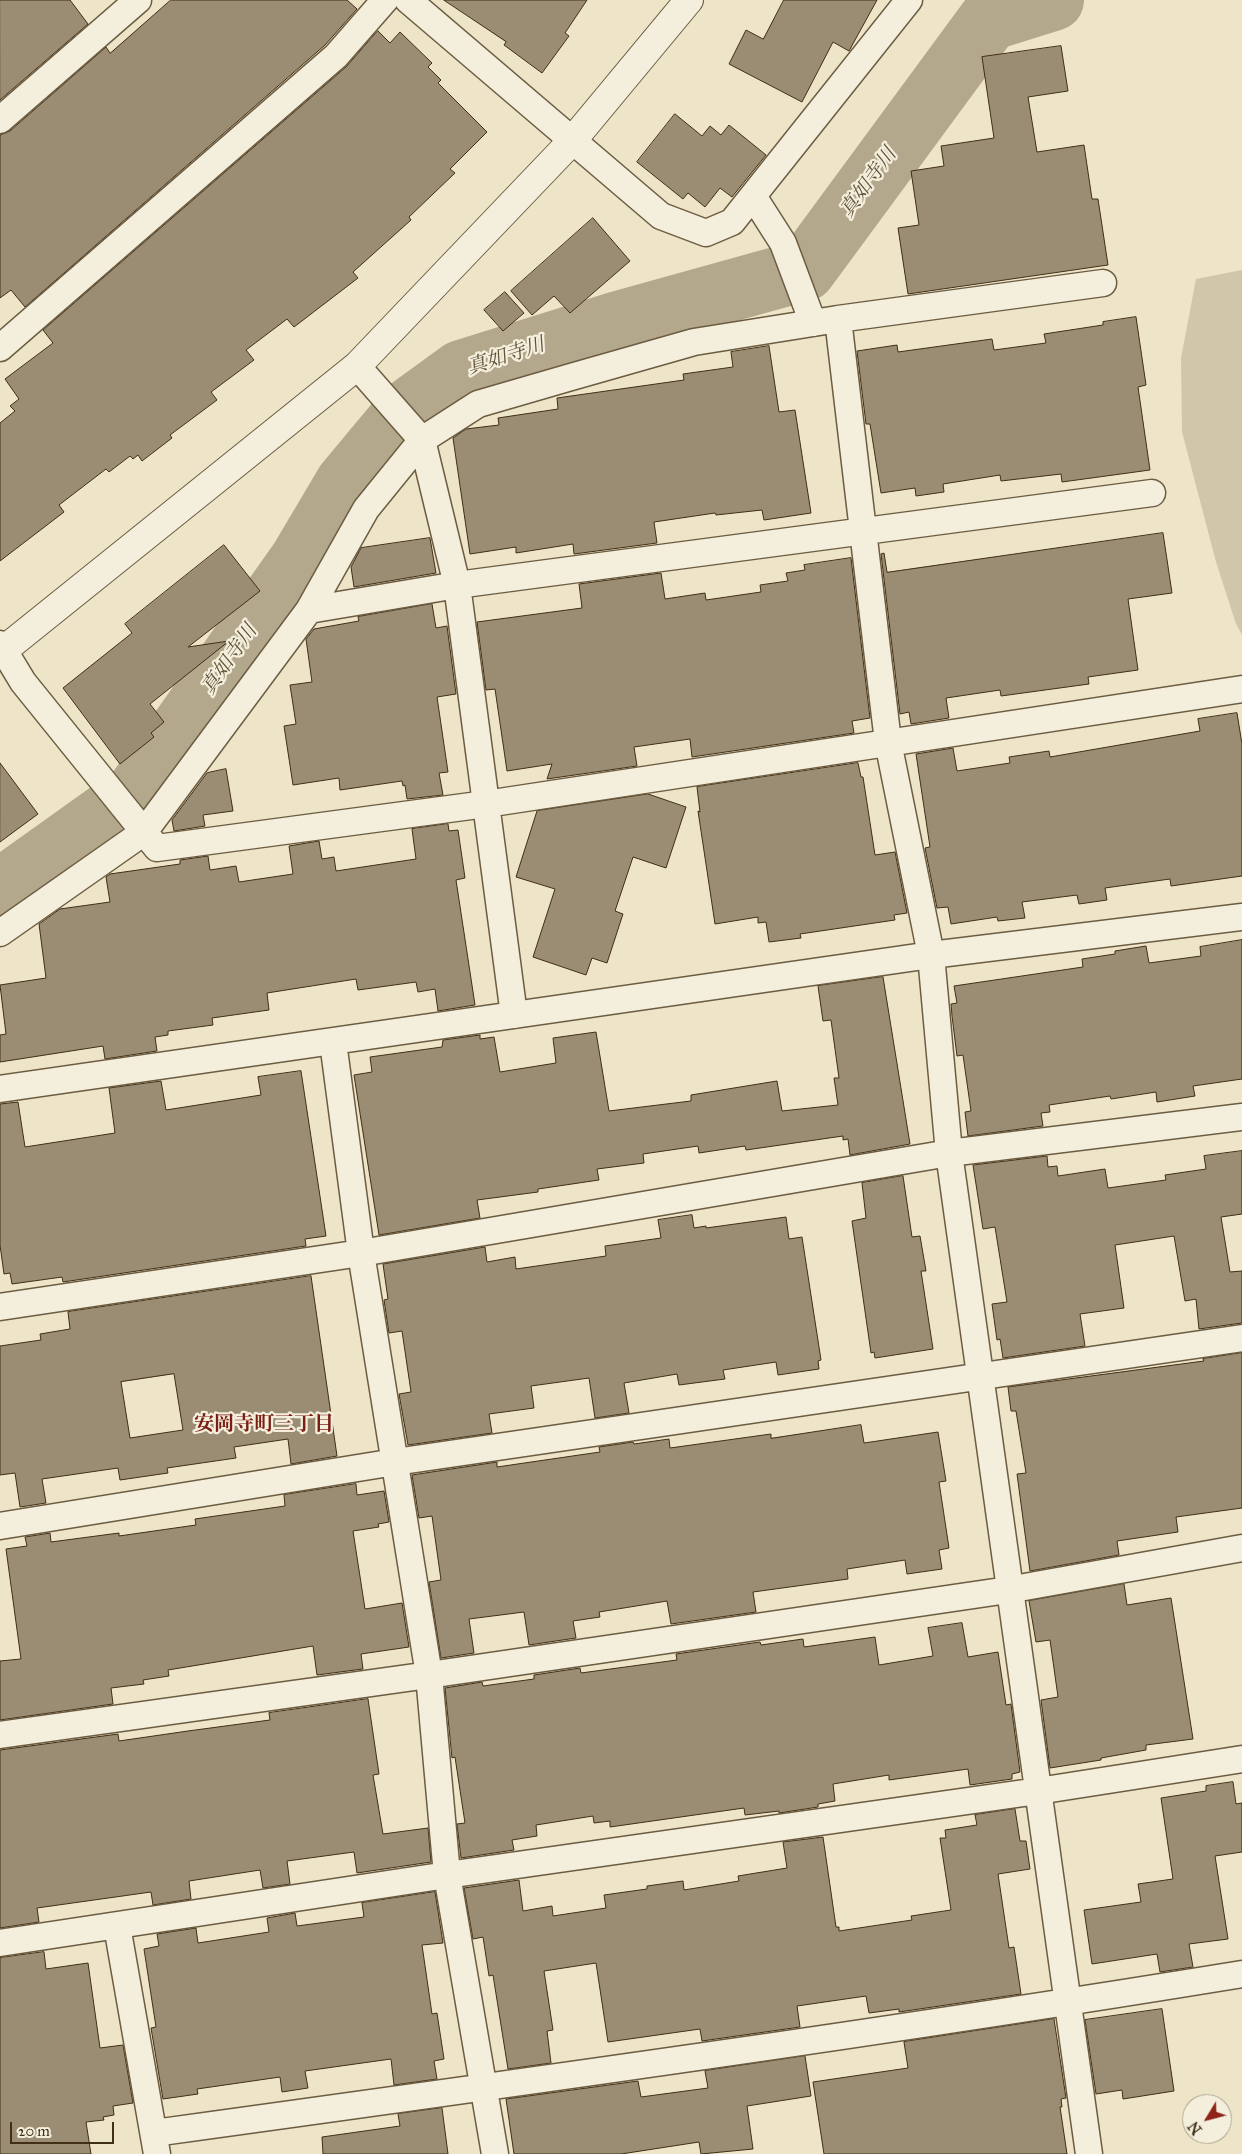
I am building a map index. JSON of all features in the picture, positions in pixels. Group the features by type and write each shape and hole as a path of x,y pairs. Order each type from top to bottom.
{"street":[{"path":"0,120 138,0"},
{"path":"0,348 336,56 385,0"},
{"path":"408,0 661,216 706,233 732,222 909,0"},
{"path":"689,0 572,141 357,366 1,649 23,682 157,848 486,804 1242,689"},
{"path":"753,196 783,243 825,321 863,531 888,742 931,955 948,1153 1008,1590 1069,2002 1089,2154"},
{"path":"0,933 144,832 308,610 366,509 422,440 478,404 694,342 825,321 1103,283"},
{"path":"357,366 422,440 457,586 514,1015"},
{"path":"308,610 457,586 1152,493"},
{"path":"0,1089 931,955 1242,917"},
{"path":"333,1042 361,1253 429,1675 447,1875 495,2154"},
{"path":"0,1307 361,1253 948,1153 1242,1117"},
{"path":"0,1526 395,1462 1242,1338"},
{"path":"0,1735 429,1675 1008,1590 1242,1548"},
{"path":"0,1943 447,1875 1038,1791 1242,1759"},
{"path":"117,1926 155,2143 485,2088 1069,2002 1242,1974"}],"shaded area":[{"path":"1242,270 1242,635 1236,624 1216,562 1182,432 1181,358 1196,279"}],"building":[{"path":"0,0 70,0 88,24 0,100"},
{"path":"171,0 347,0 357,9 325,45 25,307 11,290 0,298 0,135 10,131 106,47 110,53"},
{"path":"444,0 587,0 565,33 569,36 542,73 504,45 506,42"},
{"path":"784,0 877,0 849,51 833,42 802,102 729,64 746,30 763,39"},
{"path":"378,31 390,43 400,32 432,63 428,67 441,80 438,83 487,132 450,169 455,173 409,217 411,220 353,272 358,278 294,327 287,319 246,350 254,360 211,392 217,400 170,435 172,438 142,461 138,455 133,459 130,456 109,472 106,469 59,505 64,512 0,561 0,423 15,411 10,406 19,399 5,379 53,343 43,330 346,67"},
{"path":"1061,46 1068,91 1028,97 1037,152 1084,145 1092,199 1098,199 1108,265 908,294 898,228 919,225 911,171 944,166 941,146 994,138 982,57"},
{"path":"675,114 702,136 710,126 721,135 729,125 766,155 732,197 720,188 705,207 688,193 683,199 637,162"},
{"path":"593,218 630,261 570,313 554,296 532,315 511,291"},
{"path":"505,292 524,313 503,331 484,310"},
{"path":"1136,317 1146,385 1138,387 1150,470 1062,482 1061,474 1001,481 1000,475 943,484 944,492 916,496 915,488 881,493 870,424 866,424 857,351 897,345 898,352 992,339 994,350 1046,343 1044,334 1103,325 1103,322"},
{"path":"769,346 779,412 795,410 811,513 764,520 762,510 716,515 715,513 654,522 657,543 574,554 573,544 516,553 516,547 470,554 453,438 466,429 499,425 498,418 558,409 557,398 684,380 683,374 733,367 731,352"},
{"path":"1163,533 1172,593 1128,599 1138,670 1088,677 1089,684 1001,696 1000,690 946,698 949,718 911,724 909,712 900,714 881,554 884,553 887,572"},
{"path":"430,538 436,573 354,587 351,567 361,548"},
{"path":"224,545 260,591 188,647 229,641 150,704 164,722 151,733 154,737 120,764 63,688 132,633 125,624"},
{"path":"851,558 870,718 852,721 854,733 692,757 690,739 634,747 637,766 547,779 552,764 507,771 495,689 486,690 477,622 582,608 579,584 661,573 665,599 705,593 706,600 761,592 760,585 788,581 786,573 805,570 804,565"},
{"path":"432,604 436,628 447,626 456,694 437,697 448,772 439,773 443,795 407,799 405,785 403,786 402,781 340,790 339,778 293,785 284,726 296,724 290,685 312,682 306,639 314,629 359,621 358,617"},
{"path":"1237,713 1242,744 1242,876 1171,886 1170,879 1105,888 1107,900 1079,904 1077,895 1022,902 1025,918 998,921 997,917 951,924 948,907 937,908 925,848 930,847 916,754 953,748 957,771 1010,763 1009,757 1049,751 1050,757 1200,731 1198,719"},
{"path":"0,763 38,814 0,842"},
{"path":"858,763 861,777 863,777 875,855 895,852 907,913 894,915 895,920 800,934 801,938 769,942 766,922 758,923 758,917 715,924 698,811 700,812 697,787"},
{"path":"226,769 233,811 203,815 205,826 174,831 172,820 207,773"},
{"path":"648,794 686,807 666,868 633,857 615,911 623,914 607,963 592,958 586,975 533,957 555,889 516,877 537,811"},
{"path":"448,824 449,831 458,830 465,878 456,880 475,1005 438,1011 435,989 418,992 416,982 358,990 356,979 267,993 269,1010 212,1018 213,1025 168,1031 168,1035 155,1037 157,1051 105,1059 103,1046 0,1062 0,1035 6,1034 0,985 46,978 39,924 60,909 110,902 106,877 110,874 180,864 180,860 208,856 210,870 236,866 239,882 293,874 289,846 319,841 322,859 334,857 336,871 416,859 412,829"},
{"path":"1242,940 1242,1079 1193,1086 1195,1096 1157,1102 1156,1092 1111,1099 1110,1096 1049,1105 1050,1112 1041,1113 1043,1126 968,1136 965,1112 971,1111 963,1055 957,1056 951,1004 957,1003 954,986 1083,967 1082,959 1115,954 1115,951 1146,946 1149,963 1201,956 1200,947"},
{"path":"883,977 910,1144 850,1155 848,1139 843,1140 843,1136 746,1150 745,1146 699,1153 698,1146 643,1154 644,1163 597,1169 599,1180 538,1189 538,1192 477,1200 480,1218 379,1235 354,1075 372,1072 370,1057 442,1047 443,1040 480,1035 480,1039 494,1037 500,1072 556,1063 553,1038 596,1032 609,1111 691,1101 691,1095 777,1081 782,1111 838,1105 834,1078 839,1078 831,1020 823,1021 818,986"},
{"path":"301,1071 326,1236 305,1239 306,1246 63,1282 62,1277 12,1284 10,1273 4,1274 0,1245 0,1104 18,1102 25,1147 115,1133 109,1088 161,1081 166,1110 261,1095 258,1077"},
{"path":"1242,1151 1242,1214 1221,1217 1230,1272 1242,1271 1242,1323 1199,1329 1196,1299 1185,1301 1174,1236 1115,1245 1124,1308 1080,1314 1085,1346 1003,1358 1000,1339 997,1340 992,1304 1007,1302 995,1227 983,1229 973,1165 1047,1156 1048,1167 1057,1166 1058,1176 1105,1169 1108,1188 1166,1180 1165,1175 1206,1169 1204,1156"},
{"path":"903,1176 912,1237 920,1236 926,1271 921,1271 933,1349 875,1358 874,1352 871,1353 852,1221 866,1218 862,1183"},
{"path":"692,1215 694,1228 786,1217 789,1239 802,1237 821,1360 818,1361 819,1369 778,1375 776,1362 723,1370 725,1379 679,1385 677,1374 624,1383 629,1413 595,1418 589,1378 531,1386 534,1408 489,1414 492,1433 408,1445 399,1394 411,1392 402,1331 389,1333 384,1300 388,1299 383,1264 485,1247 487,1262 515,1257 516,1269 606,1256 605,1246 661,1238 658,1220"},
{"path":"311,1276 337,1456 291,1464 288,1439 234,1447 236,1458 167,1468 168,1473 120,1480 118,1468 42,1479 46,1503 20,1507 15,1473 0,1475 0,1346 41,1340 40,1334 70,1329 68,1312","holes":["174,1374 183,1430 130,1438 121,1382"]},
{"path":"1242,1353 1242,1508 1176,1517 1178,1532 1117,1541 1119,1555 1030,1571 1017,1474 1026,1473 1016,1411 1011,1411 1008,1387 1204,1361 1203,1359"},
{"path":"861,1425 864,1443 938,1432 946,1481 939,1482 949,1548 939,1550 942,1569 907,1574 905,1560 847,1569 848,1579 753,1592 756,1612 671,1624 667,1601 599,1612 600,1617 573,1621 576,1638 529,1645 524,1612 469,1619 474,1653 441,1658 429,1582 441,1580 432,1516 419,1518 412,1475 497,1462 497,1467 600,1452 599,1447 633,1442 634,1444 669,1439 670,1448 771,1434 771,1438"},
{"path":"356,1484 357,1495 384,1491 389,1522 378,1524 379,1527 353,1531 365,1609 402,1603 409,1647 361,1654 363,1669 317,1675 313,1646 168,1670 169,1676 143,1680 144,1684 111,1688 113,1704 0,1720 0,1661 21,1659 6,1549 27,1546 25,1537 50,1533 51,1542 119,1533 119,1536 196,1525 195,1519 285,1506 284,1495"},
{"path":"1124,1584 1127,1605 1171,1598 1193,1739 1146,1745 1146,1750 1101,1758 1101,1760 1050,1768 1041,1700 1058,1697 1050,1640 1036,1642 1029,1601"},
{"path":"962,1623 968,1657 998,1652 1006,1705 1011,1704 1020,1772 1012,1774 1012,1779 970,1785 968,1769 889,1780 889,1775 833,1784 835,1801 818,1804 818,1807 779,1813 779,1811 745,1815 744,1808 610,1827 610,1821 594,1823 593,1816 536,1825 537,1836 512,1840 514,1850 461,1858 457,1824 465,1823 455,1757 452,1758 445,1688 482,1682 483,1686 534,1679 534,1675 580,1668 581,1673 677,1660 676,1654 760,1642 761,1645 803,1639 804,1647 875,1637 879,1665 933,1656 928,1628"},
{"path":"368,1699 379,1774 373,1775 383,1834 428,1828 431,1862 357,1873 354,1852 287,1861 290,1884 263,1888 260,1870 189,1881 191,1899 153,1905 151,1892 37,1908 39,1922 0,1928 0,1750 118,1734 119,1741 270,1720 269,1713"},
{"path":"1233,1782 1236,1804 1242,1803 1242,1852 1215,1856 1228,1939 1189,1944 1193,1967 1160,1972 1157,1954 1092,1964 1084,1910 1141,1902 1138,1884 1173,1879 1161,1798 1206,1791 1206,1786"},
{"path":"1015,1809 1020,1841 1026,1841 1030,1869 998,1874 1009,1948 1014,1947 1021,1994 899,2012 899,2009 869,2013 866,1996 797,2006 800,2027 702,2041 700,2029 608,2042 596,1963 544,1971 553,2030 547,2031 551,2063 508,2069 493,1975 489,1976 483,1937 473,1939 464,1888 519,1880 523,1911 552,1906 553,1916 606,1908 604,1895 647,1889 647,1886 683,1881 684,1890 739,1881 738,1876 787,1868 783,1842 823,1837 836,1927 839,1927 839,1931 912,1920 911,1916 951,1910 940,1838 946,1838 945,1830 977,1825 975,1815"},
{"path":"435,1892 443,1943 422,1945 432,2014 437,2013 444,2059 434,2061 437,2079 394,2085 391,2059 305,2071 308,2088 282,2092 280,2077 197,2089 198,2094 163,2099 151,2028 156,2027 144,1949 159,1946 157,1934 196,1928 198,1943 269,1932 267,1918 295,1913 297,1926 364,1917 362,1903"},
{"path":"44,1952 46,1969 88,1963 100,2048 123,2045 133,2103 113,2106 114,2115 103,2117 104,2120 86,2122 91,2154 0,2154 0,1958"},
{"path":"1162,2009 1174,2091 1123,2099 1122,2090 1096,2094 1085,2020"},
{"path":"1054,2019 1066,2098 1061,2099 1062,2107 1060,2107 1067,2154 824,2154 813,2082 908,2068 904,2042"},
{"path":"805,2056 811,2096 747,2106 753,2149 701,2154 699,2142 621,2154 514,2154 506,2099 638,2081 641,2097 708,2088 705,2071"},
{"path":"442,2108 448,2154 323,2154 322,2137 400,2126 398,2114"}],"waterway":[{"name":"真如寺川","path":"0,890 136,793 301,559 346,483 406,411 461,371 618,322 805,270 989,20 1053,0"}],"district":[{"name":"安岡寺町三丁目","path":"264,1425"}]}
